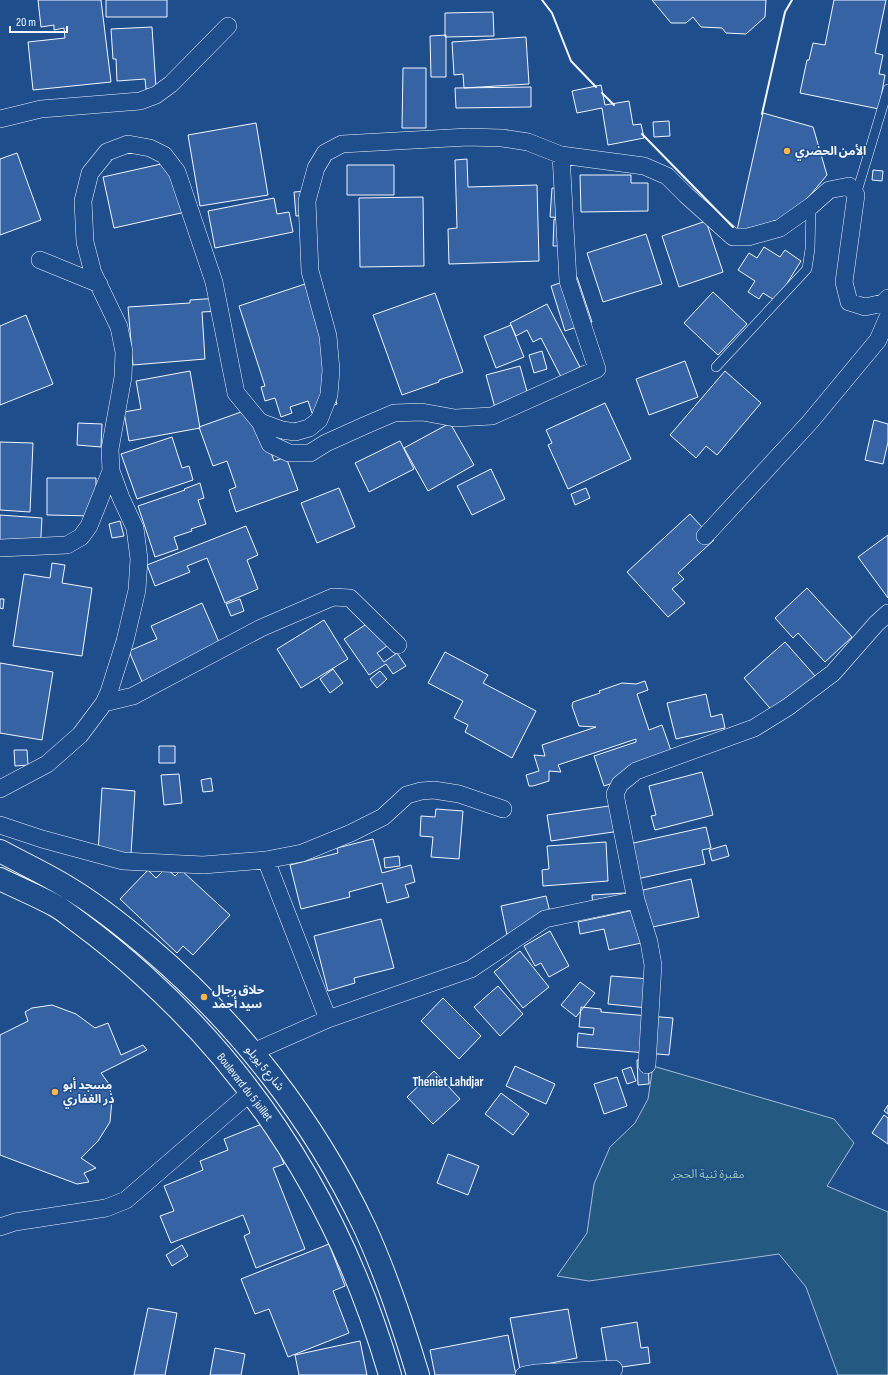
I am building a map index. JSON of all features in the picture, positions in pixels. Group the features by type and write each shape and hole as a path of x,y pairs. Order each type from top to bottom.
{"main road":[{"name":"شارع 5 يويلو","path":"0,851 68,887 102,910 135,936 197,991 226,1020 253,1052 285,1093 314,1136 341,1181 365,1228 386,1276 418,1375"},
{"name":"Boulevard du 5 juillet","path":"0,879 56,906 128,961 193,1023 251,1092 284,1138 312,1185 338,1235 363,1293 380,1338 390,1375"}],"street":[{"path":"0,119 41,109 140,101 156,95 171,84 228,26"},
{"path":"260,422 282,430 295,432 309,428 319,420 329,396 331,370 328,336 310,271 307,201 316,168 325,153 342,144 468,137 502,138 528,142 562,155 644,166 667,176 733,237 748,237 780,228 811,206 829,190 849,186 856,195 844,282 849,302 865,308 883,303 888,298"},
{"path":"0,789 47,764 80,735 104,703 109,692 125,641 137,590 139,559 135,528 121,498 111,471 110,449 123,377 124,352 119,327 94,273 85,242 83,201 90,173 107,152 128,144 150,148 164,155 177,172 214,282 236,393 260,422 270,444 289,453 310,454 339,437 394,413 422,412 455,418 492,416 597,369 568,281 562,155"},
{"path":"40,260 99,284"},
{"path":"704,536 810,422 878,340 888,317"},
{"path":"0,548 67,544 81,537 89,526 111,471"},
{"path":"104,703 133,696 261,628 333,597 350,598 398,645"},
{"path":"647,1065 653,965 649,942 636,900 616,794 620,784 636,771 754,728 788,707 833,673 876,624 888,613"},
{"path":"0,825 42,839 123,861 203,865 266,860 302,853 351,833 383,817 407,794 421,791 434,790 459,794 503,809"},
{"path":"266,860 328,1019"},
{"path":"253,1052 328,1019 471,969 545,919 636,900"},
{"path":"0,1227 15,1222 106,1208 126,1200 251,1092"},
{"path":"524,1375 535,1373 614,1369"}],"lane":[{"path":"856,195 888,90"},
{"path":"716,367 807,269 810,249 811,206"}],"green space":[{"name":"مقبرة ثنية الحجر","path":"653,1066 834,1119 854,1143 827,1186 888,1212 888,1375 838,1375 806,1287 779,1254 589,1281 557,1276 587,1233 594,1184 610,1147 635,1123 648,1099"}],"building":[{"path":"38,0 101,0 111,82 33,90 28,42 65,38 64,28 54,30 54,25 41,27"},
{"path":"106,0 167,0 167,17 106,17"},
{"path":"652,0 766,0 765,17 746,34 726,33 722,28 701,27 693,17 686,23 671,23"},
{"path":"834,0 886,0 875,53 883,55 879,74 885,75 879,109 800,93 807,60 809,60 813,43 825,45"},
{"path":"493,12 494,36 445,37 445,13"},
{"path":"152,27 156,88 146,89 145,79 117,81 116,59 113,59 111,29"},
{"path":"446,35 446,77 431,77 430,36"},
{"path":"526,37 529,84 464,88 463,74 454,75 452,42"},
{"path":"403,68 426,68 426,128 402,128"},
{"path":"601,85 605,105 629,101 633,125 641,124 644,138 608,145 602,108 577,113 572,91"},
{"path":"531,87 531,107 456,108 455,88"},
{"name":"الأمن الحضري","path":"763,113 813,127 827,175 797,211 768,225 737,230"},
{"path":"669,121 670,136 654,137 653,122"},
{"path":"256,123 268,195 200,206 188,135"},
{"path":"17,153 41,220 0,235 0,159"},
{"path":"467,159 468,187 537,185 539,261 449,264 448,229 457,228 455,160"},
{"path":"179,160 190,211 114,228 103,177"},
{"path":"347,165 394,165 394,195 347,195"},
{"path":"873,170 883,171 882,181 872,180"},
{"path":"580,175 631,175 631,183 648,183 648,211 581,212"},
{"path":"552,188 567,189 566,218 550,217"},
{"path":"307,191 310,215 296,216 294,192"},
{"path":"423,197 424,266 360,267 359,198"},
{"path":"274,198 277,214 289,212 293,232 215,248 208,211"},
{"path":"554,219 570,220 570,246 553,246"},
{"path":"706,221 723,272 679,287 662,236"},
{"path":"646,234 662,284 603,302 587,253"},
{"path":"764,247 780,257 785,250 801,261 776,301 763,293 759,299 748,292 755,281 738,270 749,253 757,258"},
{"path":"577,277 592,322 565,331 551,286"},
{"path":"305,284 331,366 326,368 337,404 312,413 308,401 290,407 292,413 281,417 275,398 265,401 261,387 265,386 239,306"},
{"path":"713,292 747,324 718,355 684,323"},
{"path":"435,293 463,372 402,395 373,315"},
{"path":"219,298 220,311 202,312 205,359 133,365 128,307 190,303 190,300"},
{"path":"547,304 580,367 561,377 541,338 533,342 527,330 516,336 510,323"},
{"path":"26,315 53,384 0,405 0,326"},
{"path":"511,325 524,357 496,368 484,336"},
{"path":"542,351 547,369 534,373 529,355"},
{"path":"685,361 698,397 649,415 636,379"},
{"path":"520,366 531,406 497,415 486,375"},
{"path":"190,371 200,428 129,441 124,412 141,409 136,381"},
{"path":"725,371 761,403 717,455 706,446 696,458 670,435"},
{"path":"605,403 631,459 568,489 548,445 552,443 546,430"},
{"path":"255,407 274,461 286,457 298,490 236,512 229,490 236,487 227,461 213,466 199,427"},
{"path":"874,420 888,424 888,442 883,464 865,460"},
{"path":"78,423 102,424 101,447 77,445"},
{"path":"450,423 474,465 428,491 404,448"},
{"path":"172,437 182,468 189,466 193,480 137,499 121,454"},
{"path":"400,441 414,469 369,492 355,463"},
{"path":"0,442 33,443 30,512 0,510"},
{"path":"491,469 505,499 472,515 457,486"},
{"path":"47,478 96,478 96,516 47,515"},
{"path":"200,483 204,498 198,500 206,524 191,529 192,531 174,537 178,549 155,557 138,506 185,490 184,489"},
{"path":"339,488 355,527 317,543 301,503"},
{"path":"586,488 590,498 575,505 571,494"},
{"path":"690,514 714,540 678,573 684,579 672,589 685,603 668,617 627,572"},
{"path":"0,515 42,518 40,552 0,549"},
{"path":"120,521 124,536 112,538 109,524"},
{"path":"246,526 258,555 247,560 258,589 225,603 207,558 187,566 190,572 155,586 147,565"},
{"path":"888,535 888,598 858,557"},
{"path":"52,563 65,565 62,583 92,588 82,656 13,646 24,574 50,578"},
{"path":"807,588 852,637 825,662 798,633 793,638 775,618"},
{"path":"0,599 4,599 3,609 0,608"},
{"path":"240,599 244,611 231,616 226,604"},
{"path":"202,603 222,649 143,684 129,651 157,639 151,626"},
{"path":"377,617 394,641 377,653 384,662 397,653 406,666 393,674 386,664 369,675 344,639"},
{"path":"324,620 348,659 301,688 277,649"},
{"path":"785,642 816,677 775,714 744,678"},
{"path":"445,652 488,675 483,683 536,711 512,758 465,732 468,725 454,718 463,701 428,683"},
{"path":"0,663 53,672 42,740 0,733"},
{"path":"333,669 343,683 330,693 320,679"},
{"path":"380,671 387,679 377,688 370,679"},
{"path":"645,681 648,690 637,694 649,730 662,725 675,762 604,786 594,756 636,742 636,739 558,765 561,772 549,771 549,781 529,786 526,775 539,771 534,755 545,756 542,745 596,727 579,726 572,706 573,702 600,693 599,691 622,683 636,684"},
{"path":"706,694 711,717 722,714 725,728 676,739 667,703"},
{"path":"159,746 175,746 175,763 159,763"},
{"path":"14,750 27,750 28,765 15,766"},
{"path":"702,772 713,815 655,830 651,816 656,815 649,786"},
{"path":"179,774 182,803 164,805 161,775"},
{"path":"211,778 213,791 203,792 201,780"},
{"path":"102,788 135,791 131,854 98,852"},
{"path":"616,805 620,831 551,841 547,815"},
{"path":"436,809 463,811 459,859 431,857 433,837 420,836 421,816 435,817"},
{"path":"706,827 711,848 702,850 705,864 637,879 629,844"},
{"path":"373,839 382,873 411,865 415,882 405,885 409,897 387,903 382,883 349,892 350,897 301,909 290,865 338,853 337,848"},
{"path":"606,842 608,881 543,886 542,870 549,869 547,846"},
{"path":"726,845 729,856 712,861 709,850"},
{"path":"399,856 400,866 385,868 384,858"},
{"path":"166,868 175,876 181,870 230,915 193,955 183,946 177,953 120,899 148,870 156,878"},
{"path":"691,879 699,917 648,928 639,891"},
{"path":"625,893 626,907 593,908 592,895"},
{"path":"546,896 553,924 507,935 501,906"},
{"path":"639,909 646,942 609,950 604,929 580,934 578,922"},
{"path":"381,919 394,968 354,978 355,983 328,991 314,936"},
{"path":"550,931 569,966 549,977 541,963 535,966 524,946"},
{"path":"520,951 549,987 523,1008 494,972"},
{"path":"611,976 650,979 648,1008 608,1004"},
{"path":"580,982 595,993 576,1017 561,1005"},
{"path":"498,986 523,1014 500,1036 474,1007"},
{"path":"443,998 481,1036 459,1059 421,1021"},
{"name":"مسجد أبو ذر الغفاري","path":"52,1005 76,1014 95,1028 108,1023 121,1055 143,1045 147,1050 101,1073 109,1084 112,1099 110,1122 98,1141 81,1158 96,1168 84,1173 89,1182 77,1184 0,1155 0,1035 28,1021 25,1012 32,1008"},
{"path":"581,1007 601,1009 601,1012 673,1018 669,1055 577,1047 578,1033 593,1035 594,1028 579,1027"},
{"path":"648,1059 649,1084 638,1085 637,1060"},
{"path":"515,1066 555,1084 546,1104 506,1086"},
{"path":"631,1067 636,1081 627,1084 622,1070"},
{"path":"434,1071 460,1099 433,1124 407,1097"},
{"path":"617,1077 627,1106 604,1114 594,1084"},
{"path":"501,1093 529,1114 513,1135 485,1114"},
{"path":"888,1105 888,1114 884,1111"},
{"path":"884,1115 888,1118 888,1144 872,1133"},
{"path":"267,1122 284,1164 273,1168 305,1249 256,1268 244,1236 250,1233 243,1215 171,1243 160,1216 174,1211 164,1186 203,1170 200,1161 228,1150 224,1139"},
{"path":"448,1154 479,1166 468,1195 437,1183"},
{"path":"329,1244 345,1286 333,1291 349,1333 288,1357 269,1309 255,1314 241,1279"},
{"path":"182,1245 188,1256 172,1266 166,1255"},
{"path":"148,1308 177,1313 165,1375 134,1375"},
{"path":"568,1309 577,1358 520,1369 510,1318"},
{"path":"637,1322 641,1348 648,1347 650,1363 608,1369 601,1328"},
{"path":"508,1335 516,1375 435,1375 430,1350"},
{"path":"360,1341 367,1375 299,1375 295,1355"},
{"path":"215,1348 245,1354 241,1375 210,1375"}],"wall":[{"path":"542,0 552,13 571,61 596,87"},
{"path":"762,114 785,12 792,0"},
{"path":"602,93 614,105"},
{"path":"642,134 733,227"}],"place":[{"name":"الأمن الحضري","path":"787,151"},
{"name":"حلاق رجال سيد أحمد","path":"204,997"},
{"name":"مسجد أبو ذر الغفاري","path":"55,1092"}],"district":[{"name":"Theniet Lahdjar","path":"448,1081"}]}
